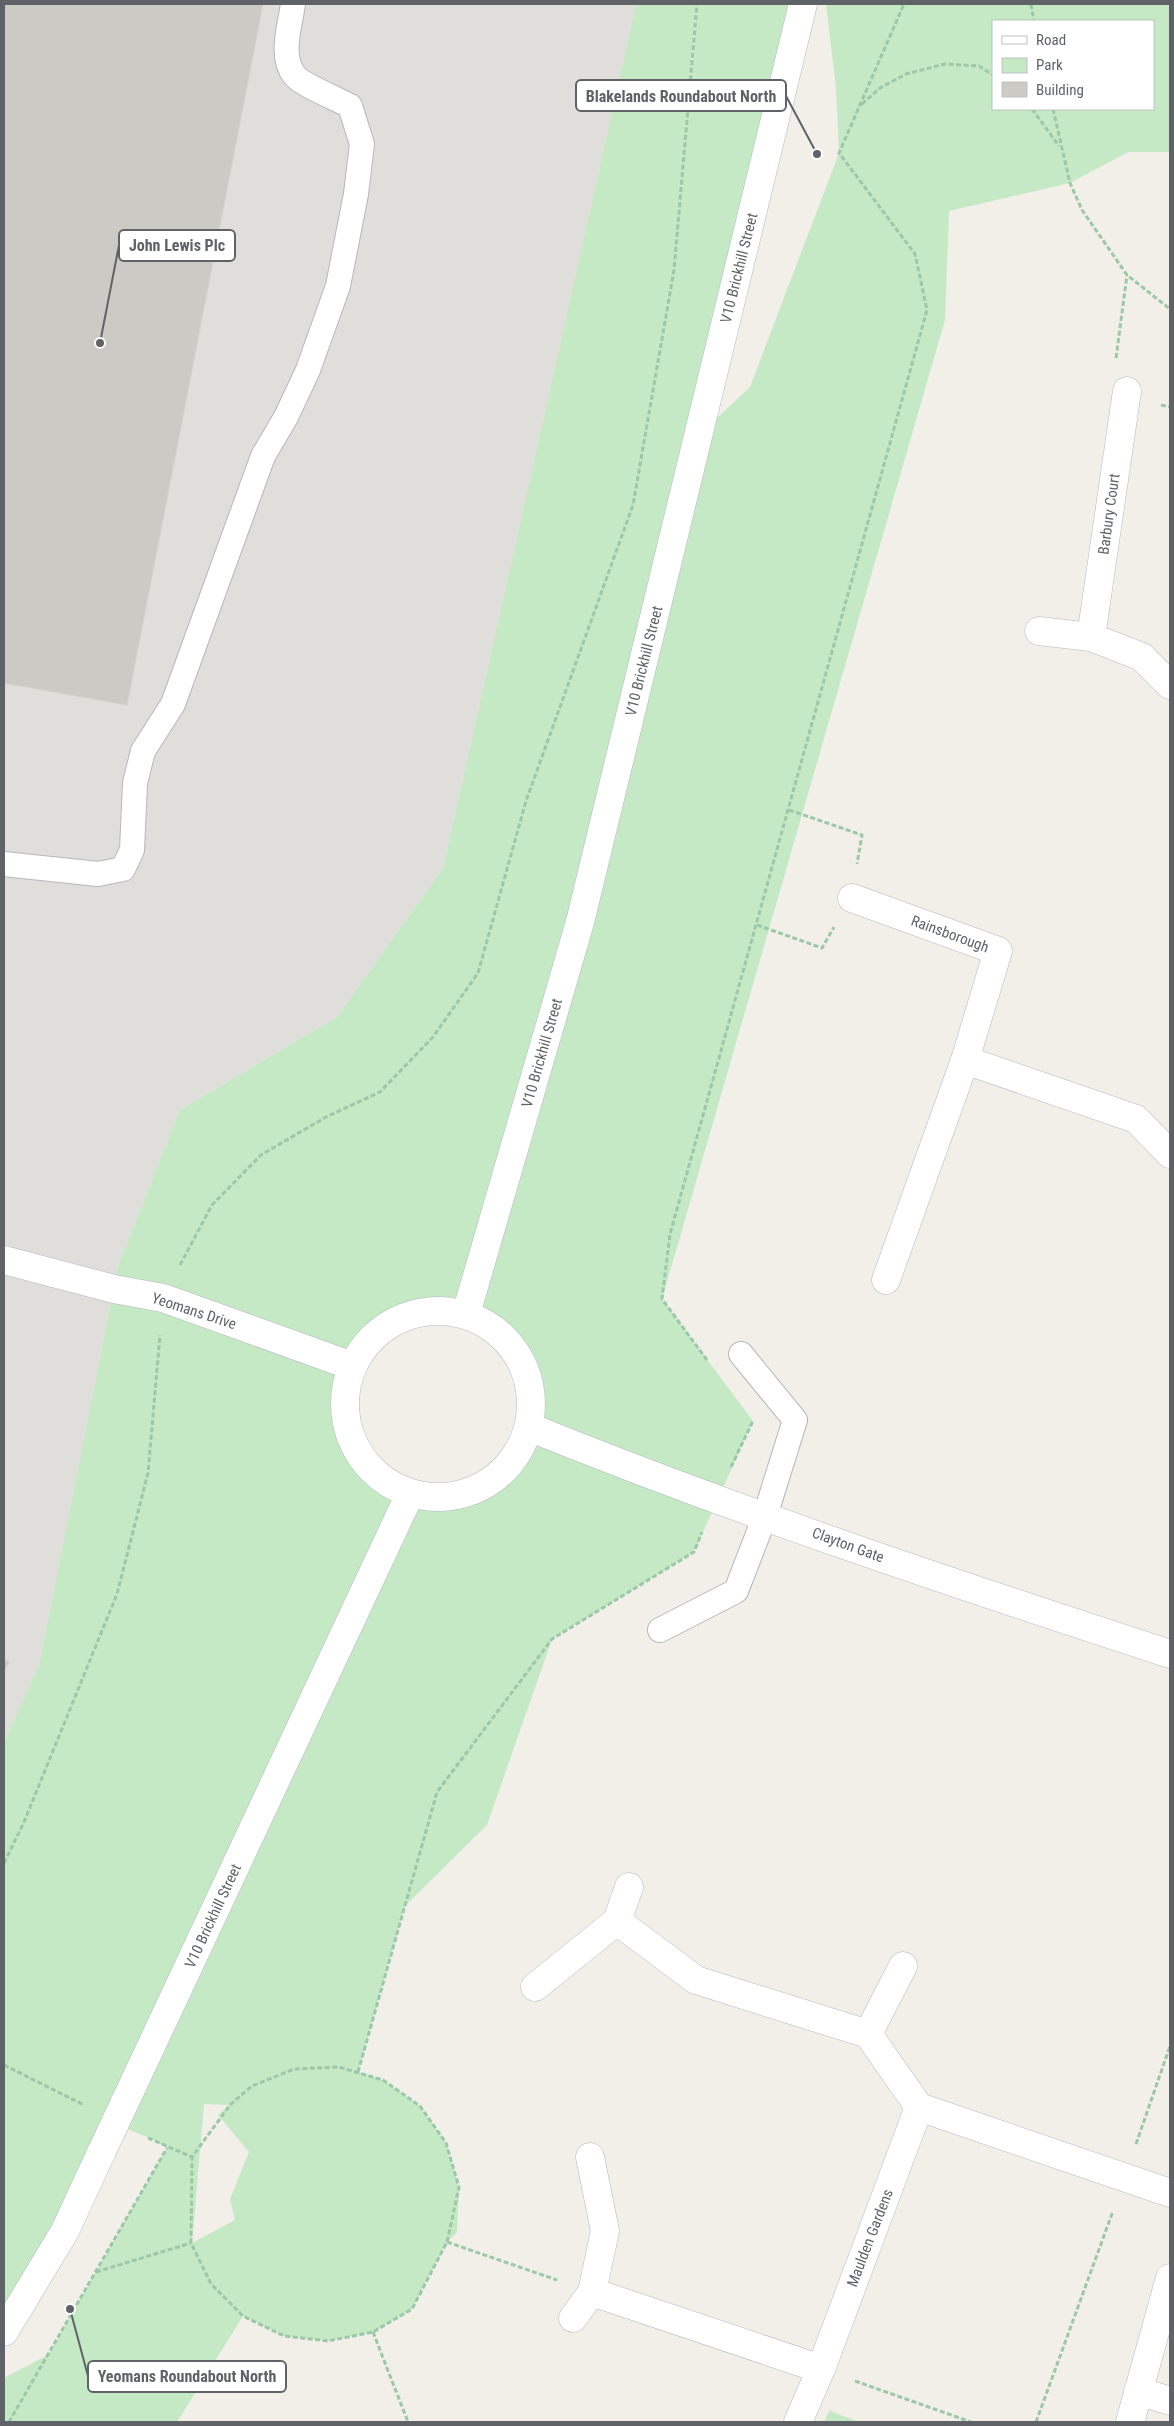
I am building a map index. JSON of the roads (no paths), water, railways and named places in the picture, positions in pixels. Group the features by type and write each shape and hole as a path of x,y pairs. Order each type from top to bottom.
{"street":[{"name":"V10 Brickhill Street","path":"466,1314 580,922 803,4"},
{"name":"Barbury Court","path":"1090,637 1127,391"},
{"path":"1039,631 1090,637 1142,656 1170,685"},
{"name":"Rainsborough","path":"852,898 998,952 964,1060 886,1280"},
{"path":"964,1060 1136,1119 1170,1154"},
{"name":"Yeomans Drive","path":"4,1260 114,1289 162,1298 352,1366"},
{"path":"437,1310 466,1314 499,1333 523,1364 531,1397 529,1427 514,1459 493,1480 463,1495 436,1498 410,1494 378,1477 351,1441 344,1406 346,1386 352,1366 376,1333 402,1317 437,1310"},
{"name":"Clayton Gate","path":"529,1427 627,1467 972,1590 1170,1654"},
{"name":"V10 Brickhill Street","path":"4,2332 65,2231 410,1494"},
{"path":"535,1987 617,1921 629,1888"},
{"path":"617,1921 696,1980 868,2034 919,2107 1170,2193"},
{"path":"868,2034 903,1966"},
{"name":"Maulden Gardens","path":"798,2422 821,2369 919,2107"},
{"path":"573,2318 592,2292 605,2231 590,2157"},
{"path":"1130,2422 1170,2278"},
{"path":"592,2292 821,2369"},
{"path":"1138,2391 1170,2401"}],"lane":[{"path":"4,864 98,874 123,869 132,850 135,783 143,751 173,704 262,456 286,417 308,370 338,286 356,194 362,144 350,106 296,77 287,62 287,42 293,4"},
{"path":"660,1630 736,1591 765,1516 795,1420 741,1354"}],"place":[{"name":"Blakelands Roundabout North","path":"817,154"},
{"name":"John Lewis Plc","path":"100,343"},
{"name":"Yeomans Roundabout North","path":"70,2309"}]}
